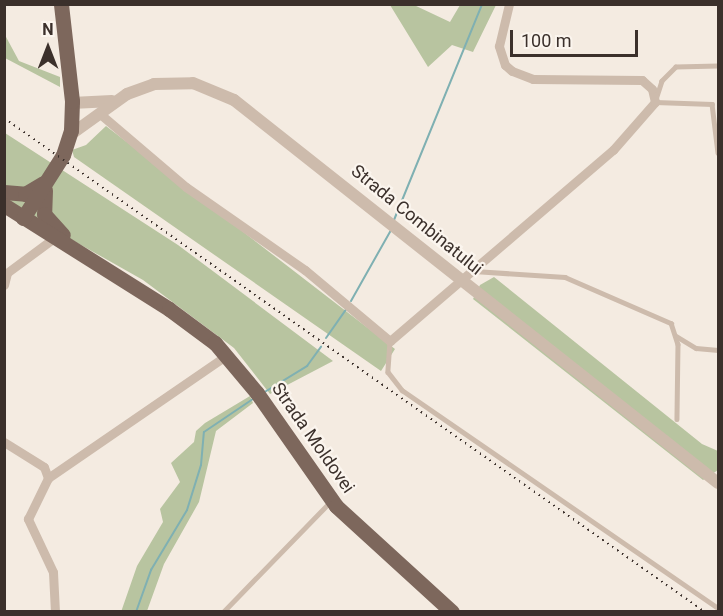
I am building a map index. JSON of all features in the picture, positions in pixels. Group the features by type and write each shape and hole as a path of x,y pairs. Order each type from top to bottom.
{"main road":[{"name":"Strada Combinatului","path":"23,218 48,180 70,135 72,103 61,4"},
{"path":"4,192 25,194 48,180"},
{"path":"48,180 42,206 52,226 128,284"},
{"name":"Strada Moldovei","path":"4,205 195,327 226,355 332,500 452,612"}],"street":[{"path":"99,113 186,187 304,270 390,341 613,150 654,102 652,88 642,80 533,79 512,71 505,65 499,46 510,4"},
{"name":"Strada Combinatului","path":"70,135 118,100 140,88 172,82 218,91 272,127 462,281 718,483"},
{"path":"72,103 118,100"},
{"path":"4,285 6,274 54,237"},
{"path":"55,612 53,572 28,519 48,478 226,355"},
{"path":"4,441 44,468 48,478"}],"lane":[{"path":"718,66 676,67 662,81 654,102 712,104 718,153"},
{"path":"474,271 565,277 670,323 676,336 677,419"},
{"path":"676,336 696,348 718,350"},
{"path":"390,341 388,372 402,390 718,608"},
{"path":"223,612 332,500"}],"green space":[{"path":"390,5 414,5 450,22 460,5 496,5 473,52 452,45 428,67"},
{"path":"5,35 19,61 60,77 60,87 5,58"},
{"path":"106,126 395,349 381,371 74,157 72,150 86,145"},
{"path":"5,133 178,245 333,361 270,394 234,348 143,280 5,202"},
{"path":"494,277 702,444 718,451 718,470 703,480 473,299 480,285"},
{"path":"250,396 253,403 216,431 199,502 164,564 147,611 121,612 137,566 163,522 160,509 180,482 171,463 194,442 196,431 205,423"}],"waterway":[{"path":"394,220 482,4"},
{"path":"351,301 391,230"},
{"path":"326,338 346,309"},
{"path":"263,393 307,366 321,347"},
{"path":"136,612 151,570 187,510 201,465 204,432 253,399"}],"railway":[{"path":"4,118 705,612"}]}
